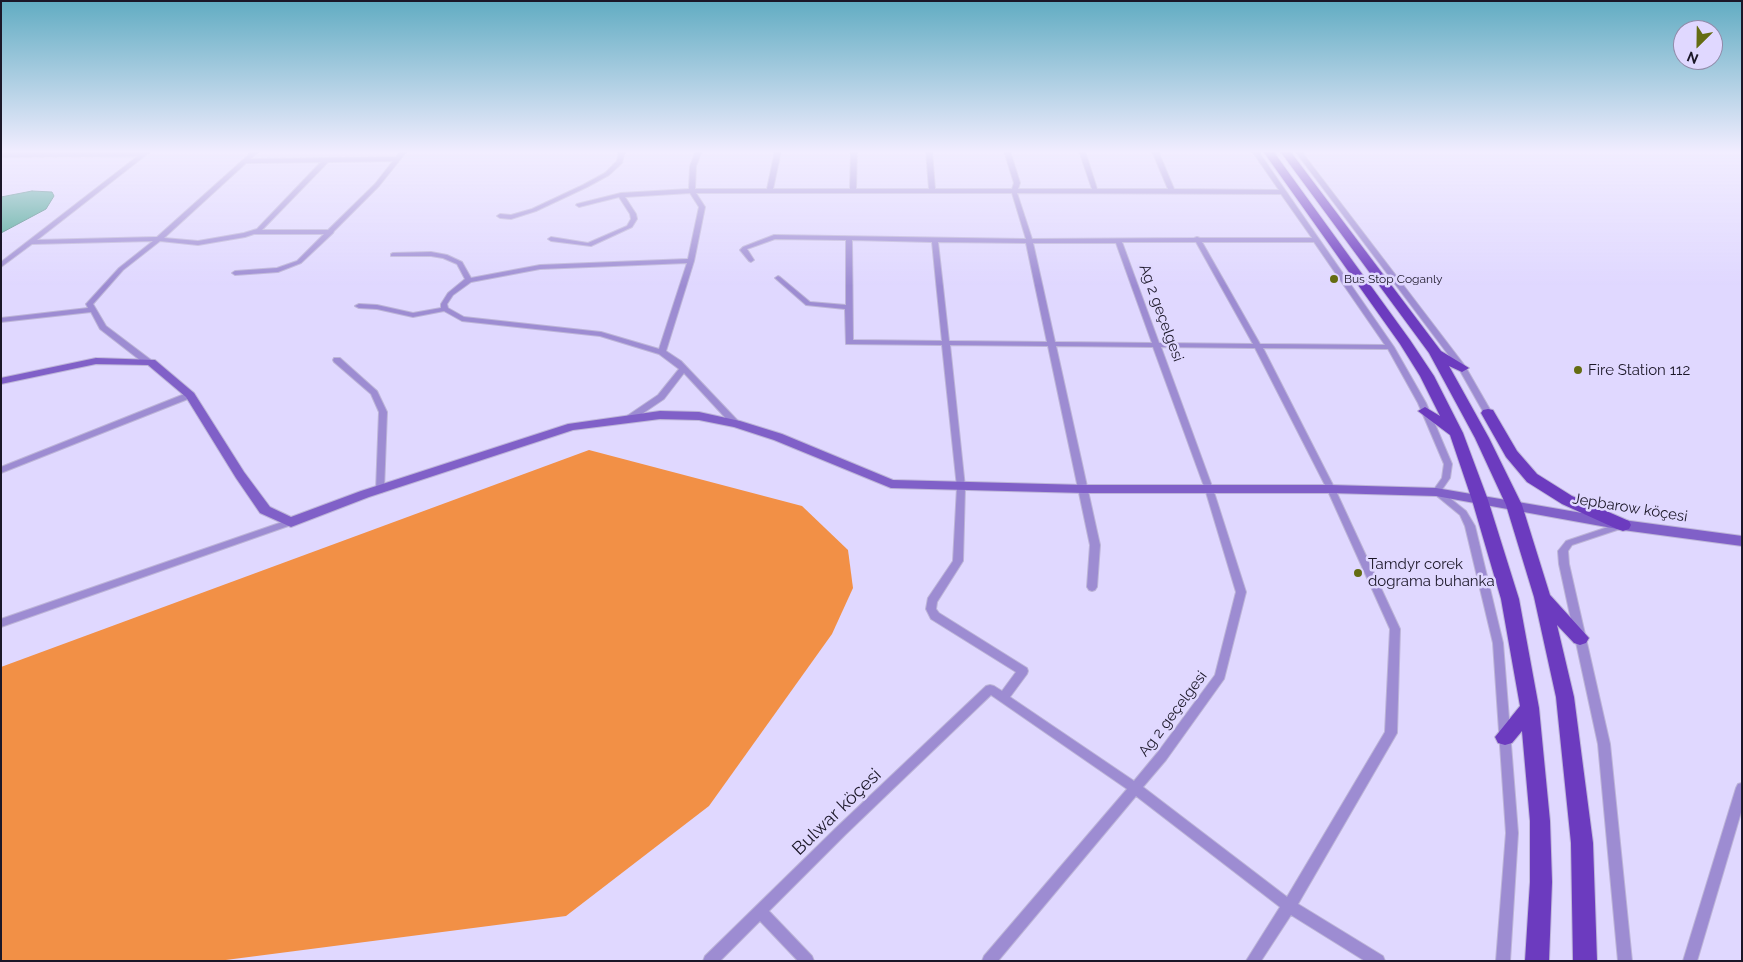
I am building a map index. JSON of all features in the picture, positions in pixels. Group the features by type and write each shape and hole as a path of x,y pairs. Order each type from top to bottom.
{"main road":[{"path":"1300,196 1406,343 1427,376 1456,433 1480,500 1510,599 1530,708 1540,820 1541,882 1537,961"},
{"path":"1319,196 1435,352 1482,438 1514,505 1542,597 1564,697 1582,843 1585,961"},
{"path":"1435,352 1462,368"},
{"path":"1425,411 1456,433"},
{"path":"1482,438 1488,413"},
{"path":"1488,413 1511,454 1532,478 1567,500 1623,525"},
{"path":"1542,597 1580,638"},
{"path":"1505,737 1530,708"}],"street":[{"path":"1,265 90,196"},
{"path":"206,196 121,270 88,304 103,327 148,362 151,362 190,395 240,475 265,510 290,522"},
{"path":"254,232 291,196"},
{"path":"235,273 278,270 299,262 366,196"},
{"path":"500,216 511,217 534,210 564,196"},
{"path":"579,204 616,196"},
{"path":"550,239 589,245 629,227 634,219 633,214 621,196"},
{"path":"662,352 691,261 702,207 695,196"},
{"path":"1016,196 1029,240 1096,545 1092,587"},
{"path":"1287,196 1390,347 1425,411 1448,464 1446,478 1436,492 1463,513 1470,526 1498,643 1505,737 1512,833 1502,961"},
{"path":"1332,196 1462,368 1488,413"},
{"path":"31,242 158,239 198,243 222,240 254,232 331,232"},
{"path":"751,260 743,250 745,248 774,237 935,240 1316,240"},
{"path":"850,239 849,342 1390,347"},
{"path":"1197,239 1258,346 1331,489 1395,629 1391,733 1289,906 1253,961"},
{"path":"935,240 962,487 958,561 932,601 931,609 934,616 1023,671 1003,698 1135,788 1289,906 1378,961"},
{"name":"Ag 2 geçelgesi","path":"989,961 1162,756 1220,676 1241,592 1210,489 1118,240"},
{"path":"393,255 432,254 445,256 460,263 469,280"},
{"path":"445,310 444,304 450,294 469,280 540,267 691,261"},
{"path":"778,278 808,304 849,307"},
{"path":"359,306 377,306 413,315 445,310 462,320 601,334 662,352 671,357 736,424"},
{"path":"1,320 92,310"},
{"path":"337,360 374,393 383,412 380,490"},
{"path":"1,382 96,361 148,362"},
{"path":"626,420 660,397 683,369"},
{"path":"1,470 190,395"},
{"name":"Jepbarow köçesi","path":"290,522 380,490 572,427 660,416 699,416 736,424 778,437 891,484 1084,489 1331,489 1436,492 1623,525 1742,541"},
{"path":"1,623 290,522"},
{"path":"1623,525 1569,543 1563,551 1564,564 1604,744 1625,961"},
{"name":"Bulwar köçesi","path":"710,961 990,690 1003,698"},
{"path":"1690,961 1742,788"},
{"path":"760,911 806,961"}],"shaded area":[{"path":"54,196 46,209 1,233 1,197"},
{"path":"589,450 802,506 848,550 853,588 832,634 709,806 566,916 218,961 1,961 1,667"}],"place":[{"name":"Bus Stop Coganly","path":"1334,279"},
{"name":"Fire Station 112","path":"1578,370"},
{"name":"Tamdyr corek dograma buhanka","path":"1358,573"}]}
